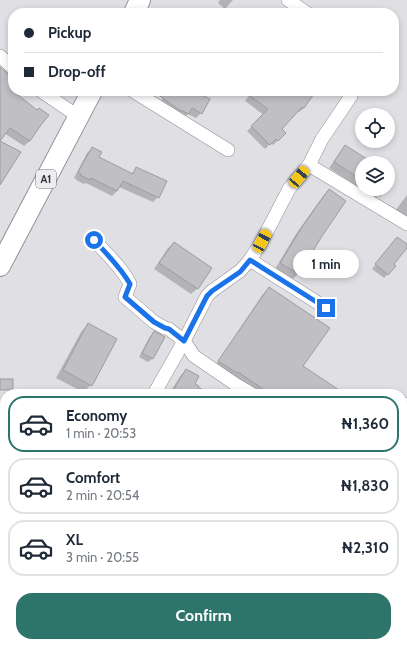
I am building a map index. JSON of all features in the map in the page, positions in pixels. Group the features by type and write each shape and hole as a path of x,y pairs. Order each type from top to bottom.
{"highway":[{"name":"A1","path":"3,255 90,96"}],"street":[{"path":"288,0 300,8"},
{"path":"0,56 8,63"},
{"path":"48,96 79,117"},
{"path":"141,96 228,150"},
{"path":"157,389 207,296 240,272 250,260 262,241 289,189 309,165 322,139 351,96"},
{"path":"309,165 407,224"},
{"path":"94,240 127,278 130,284 125,297 154,322 169,329 184,341 194,356 244,389"},
{"path":"250,260 326,308"},
{"path":"172,362 194,356"}],"building":[{"path":"0,67 8,74 8,96 19,96 37,110 39,108 49,115 30,141 10,128 0,141"},
{"path":"160,96 204,96 210,99 202,114 192,108 189,114 178,109"},
{"path":"250,96 313,96 304,108 302,107 282,129 286,133 278,141 276,139 270,145 251,126 268,109"},
{"path":"0,141 21,152 0,185"},
{"path":"345,145 362,156 355,156 355,176 334,162"},
{"path":"92,147 102,152 99,157 133,174 136,167 167,181 159,198 123,181 117,191 91,178 90,180 80,175 81,174 78,172"},
{"path":"329,189 346,201 322,236 299,274 280,263 302,227"},
{"path":"397,237 407,244 407,248 394,264 396,266 388,275 375,264"},
{"path":"174,242 212,268 198,289 159,263"},
{"path":"269,287 330,328 303,366 338,389 263,389 238,372 237,373 218,361"},
{"path":"88,323 117,339 92,386 63,370"},
{"path":"154,331 165,337 153,359 142,353"},
{"path":"186,369 199,376 195,384 201,389 174,389"},
{"path":"0,379 13,379 13,389 0,389"}],"route":[{"path":"94,240 127,278 130,284 125,297 154,322 169,329 184,341 207,296 240,272 250,260 326,308"}]}
